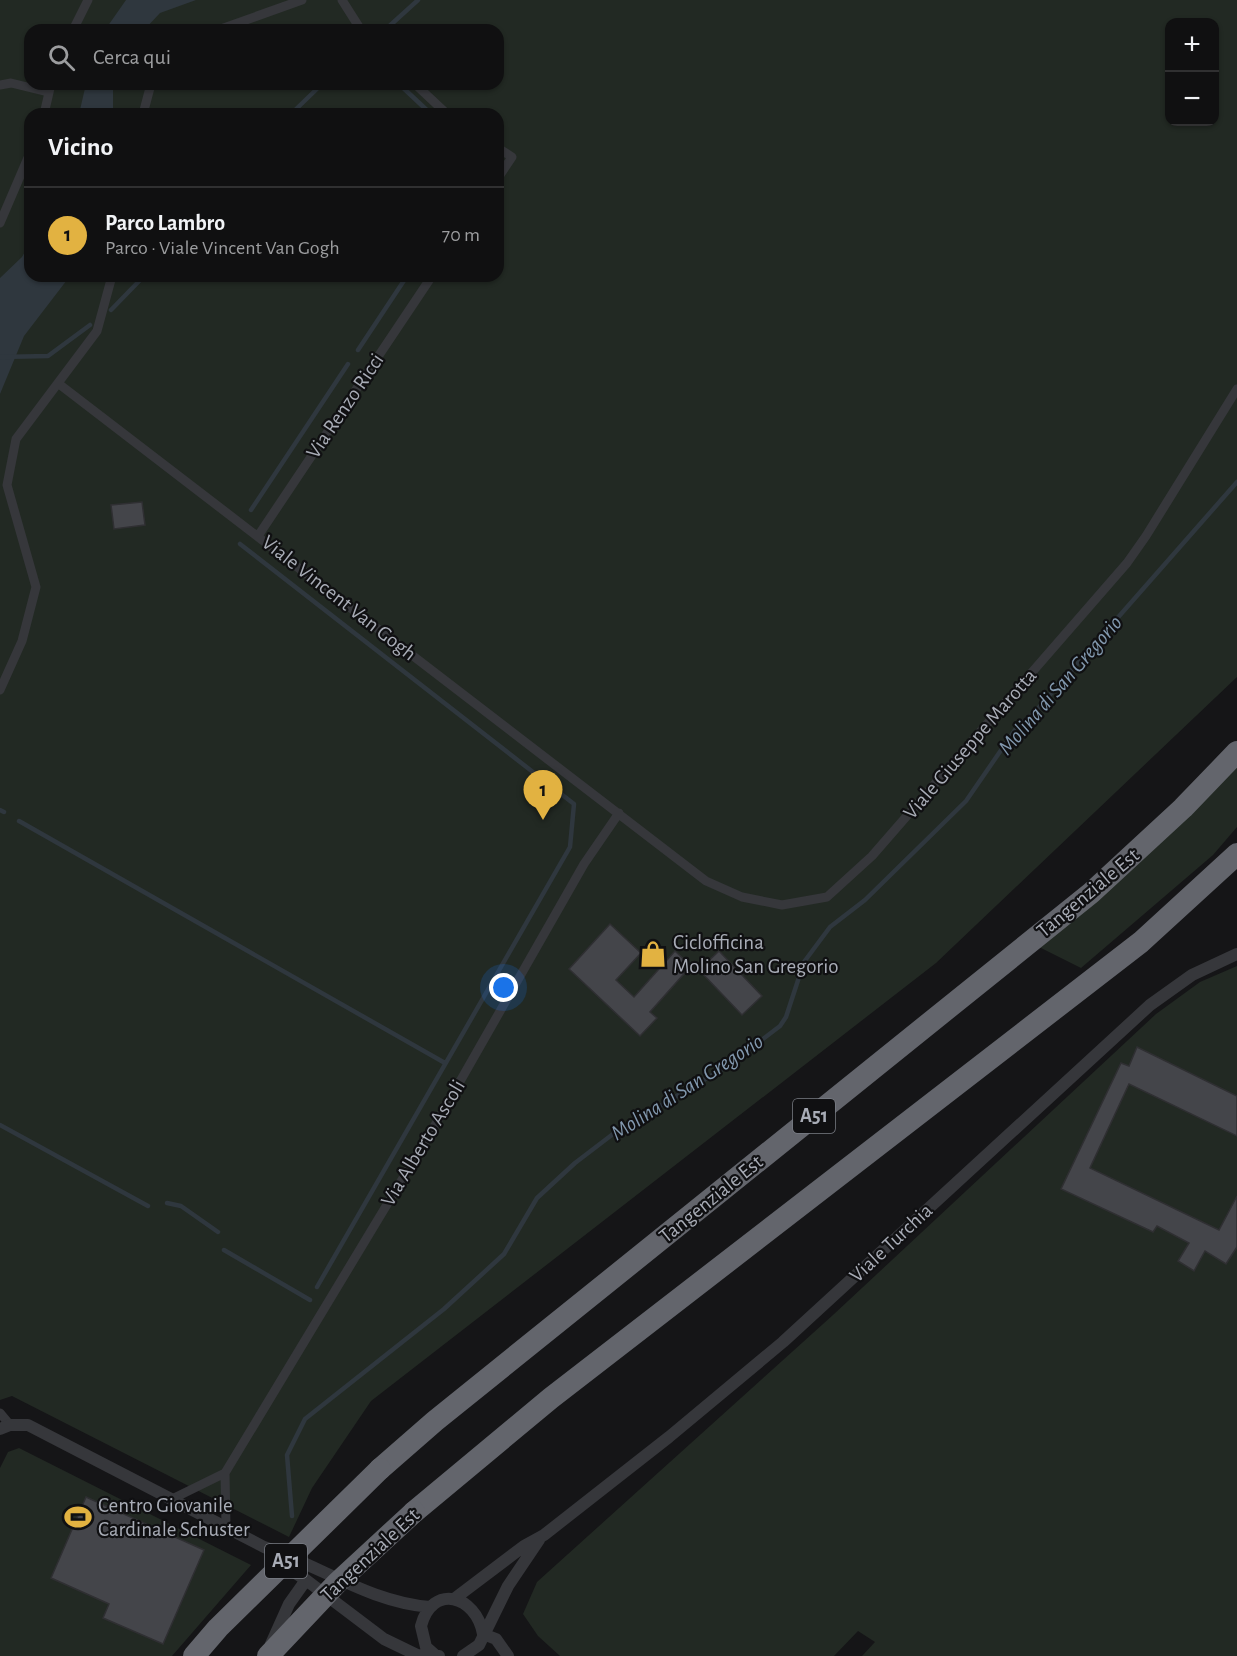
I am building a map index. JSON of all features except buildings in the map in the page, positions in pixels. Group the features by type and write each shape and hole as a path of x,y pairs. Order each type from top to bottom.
{"highway":[{"name":"Tangenziale Est","path":"194,1656 218,1628 380,1469 435,1421 1091,893 1183,808 1237,752"},
{"name":"Tangenziale Est","path":"267,1656 337,1583 414,1512 550,1398 1141,942 1237,854"}],"street":[{"path":"76,24 88,0"},
{"path":"235,24 302,0"},
{"path":"342,0 357,24"},
{"path":"0,85 11,83 24,85"},
{"path":"45,108 50,90"},
{"path":"145,108 149,90"},
{"path":"422,90 441,108"},
{"path":"504,152 512,157 504,169"},
{"path":"0,224 24,167"},
{"path":"0,690 22,641 36,586 7,485 16,439 97,330 110,282"},
{"name":"Via Renzo Ricci","path":"258,536 428,282"},
{"name":"Viale Vincent Van Gogh","path":"59,384 619,813"},
{"name":"Viale Giuseppe Marotta","path":"619,813 706,881 742,897 782,904 827,897 872,856 1127,563 1153,526 1237,389"},
{"name":"Via Alberto Ascoli","path":"225,1473 438,1120 584,864 619,813"},
{"name":"Viale Turchia","path":"430,1607 445,1599 454,1599 524,1546 544,1535 669,1437 783,1342 1150,1005 1192,975 1237,954"},
{"path":"0,1413 5,1427 28,1425 264,1547 285,1554 367,1594 406,1605 430,1607 421,1626 426,1647 437,1655"},
{"path":"172,1499 225,1473 226,1527"},
{"name":"Viale Turchia","path":"463,1656 479,1645 508,1586 544,1535"},
{"path":"264,1547 280,1564 306,1580 384,1639 417,1654 437,1655"},
{"path":"267,1656 289,1604 306,1580"},
{"path":"454,1599 471,1606 481,1621 483,1634 496,1639 508,1656"}],"shaded area":[{"path":"0,0 1237,0 1237,677 936,963 371,1401 312,1488 289,1537 12,1396 0,1400"},
{"path":"126,0 196,0 160,13 150,24 109,24"},
{"path":"85,90 113,90 113,108 80,108"},
{"path":"24,254 24,282 65,282 24,336 0,394 0,278"},
{"path":"1237,762 1237,827 1213,855 1081,968 1039,947"},
{"path":"1237,966 1237,1656 862,1656 875,1642 858,1631 834,1656 560,1656 538,1636 523,1614 537,1582 833,1315 1156,1014 1200,982"},
{"name":"Centro Giovanile Cardinale Schuster","path":"19,1448 251,1565 172,1656 0,1656 0,1468 8,1452"}],"waterway":[{"path":"392,24 418,0"},
{"path":"297,108 316,90"},
{"path":"405,90 425,108"},
{"path":"111,310 138,282"},
{"path":"358,350 403,282"},
{"path":"0,357 48,356 90,325"},
{"path":"251,510 348,364"},
{"name":"Molina di San Gregorio","path":"292,1516 287,1455 305,1419 444,1309 504,1254 537,1198 575,1163 613,1134 729,1065 780,1026 786,1017 804,962 830,927 865,900 966,801 1017,727 1034,713 1237,482"},
{"path":"240,544 574,804 570,847 317,1287"},
{"path":"0,810 4,812"},
{"path":"19,821 445,1063"},
{"path":"0,1125 148,1206"},
{"path":"167,1203 181,1206 218,1232"},
{"path":"224,1250 310,1300"}],"place":[{"name":"Parco Lambro","path":"543,820"},
{"name":"Ciclofficina Molino San Gregorio","path":"653,954"},
{"name":"Centro Giovanile Cardinale Schuster","path":"78,1517"}]}
